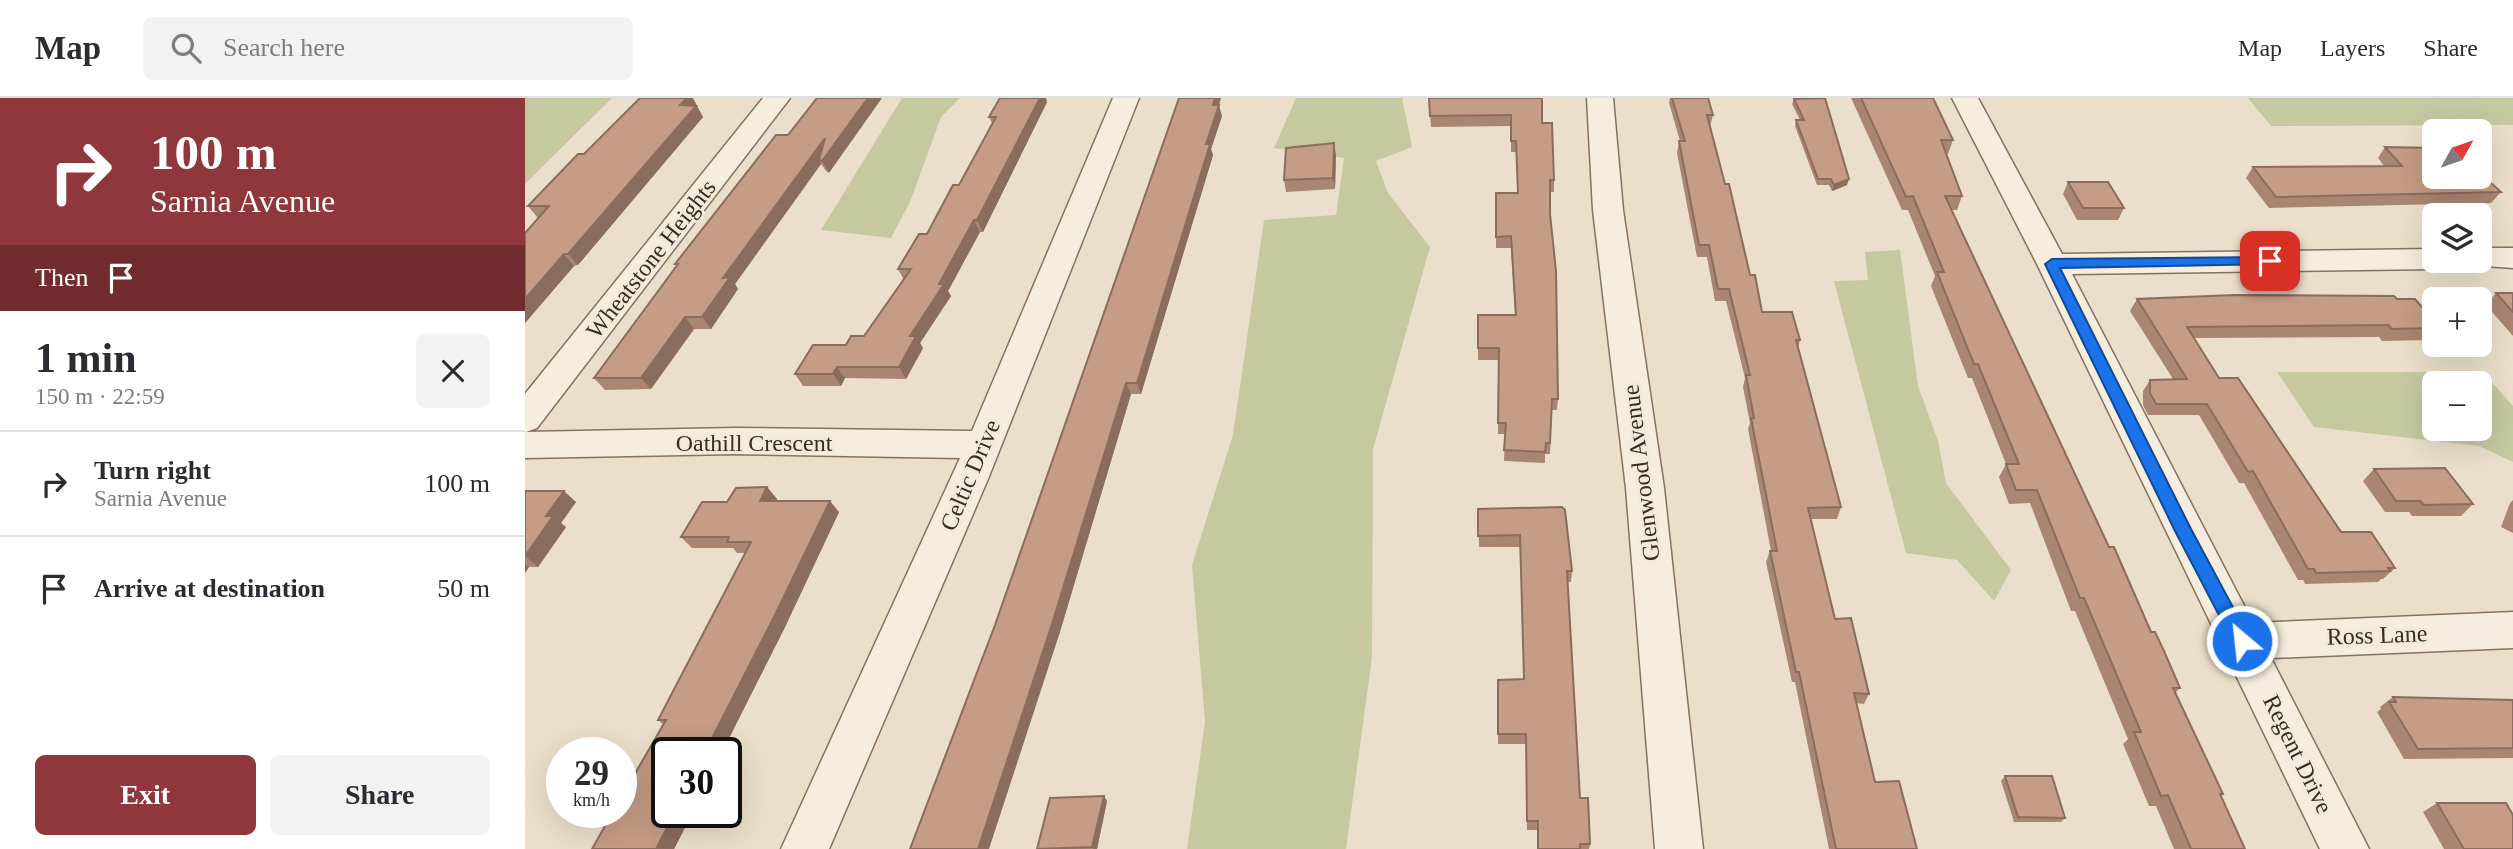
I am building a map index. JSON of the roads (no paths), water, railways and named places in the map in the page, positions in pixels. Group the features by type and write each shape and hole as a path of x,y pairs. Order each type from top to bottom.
{"street":[{"name":"Wheatstone Heights","path":"525,419 777,98"},
{"name":"Celtic Drive","path":"805,849 982,445 1126,98"},
{"name":"Glenwood Avenue","path":"1600,98 1608,210 1645,488 1679,849"},
{"name":"Regent Drive","path":"1965,98 2052,264 2345,849"},
{"path":"2492,258 2513,258"},
{"path":"2052,264 2422,259"},
{"name":"Oathill Crescent","path":"525,445 735,441 982,445"},
{"name":"Ross Lane","path":"2242,641 2513,630"}]}
